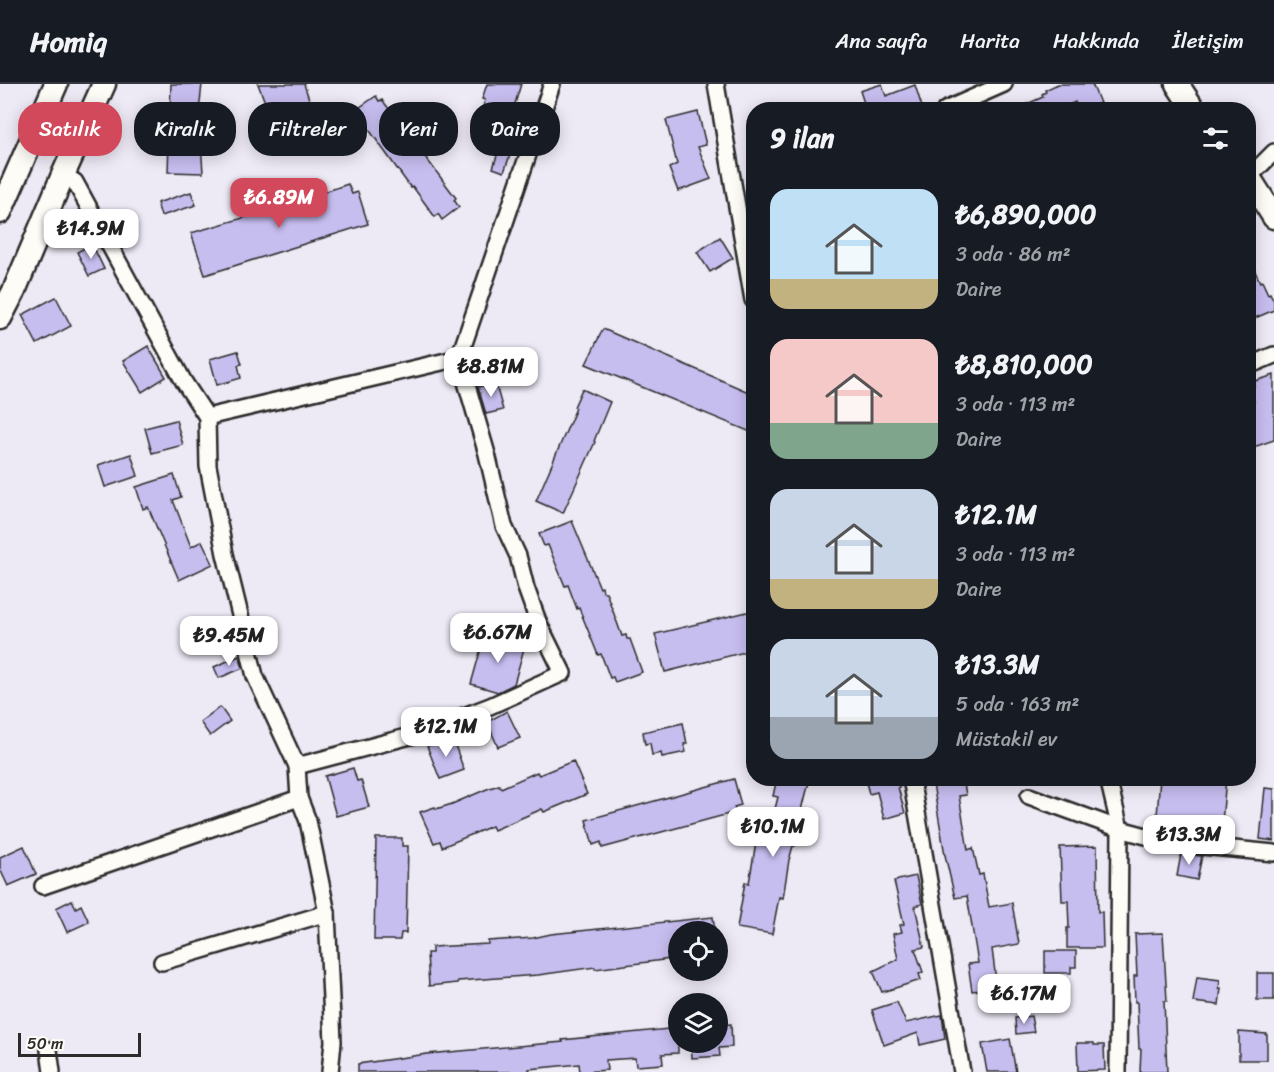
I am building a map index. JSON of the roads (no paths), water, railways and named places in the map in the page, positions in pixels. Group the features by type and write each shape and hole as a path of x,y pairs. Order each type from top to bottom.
{"main road":[{"path":"0,212 56,84"},
{"path":"0,318 14,291 104,84"},
{"path":"1177,84 1189,102"},
{"path":"1256,189 1274,217"}],"street":[{"path":"297,766 414,735 490,706 563,673 539,624 518,556 504,526 487,454 459,358 552,84"},
{"path":"716,84 746,259"},
{"path":"963,102 1004,84"},
{"path":"1256,169 1274,152"},
{"path":"63,175 75,182 184,382 207,417 208,466 225,554 255,676 297,766 299,798 308,821 327,913 333,1042 330,1072"},
{"path":"1256,363 1274,355"},
{"path":"207,417 459,358"},
{"path":"912,786 962,1072"},
{"path":"1110,786 1120,829 1118,1072"},
{"path":"1029,796 1120,829 1172,843 1274,853"},
{"path":"43,886 299,798"},
{"path":"162,962 327,913"},
{"path":"49,1050 52,1072"}]}
